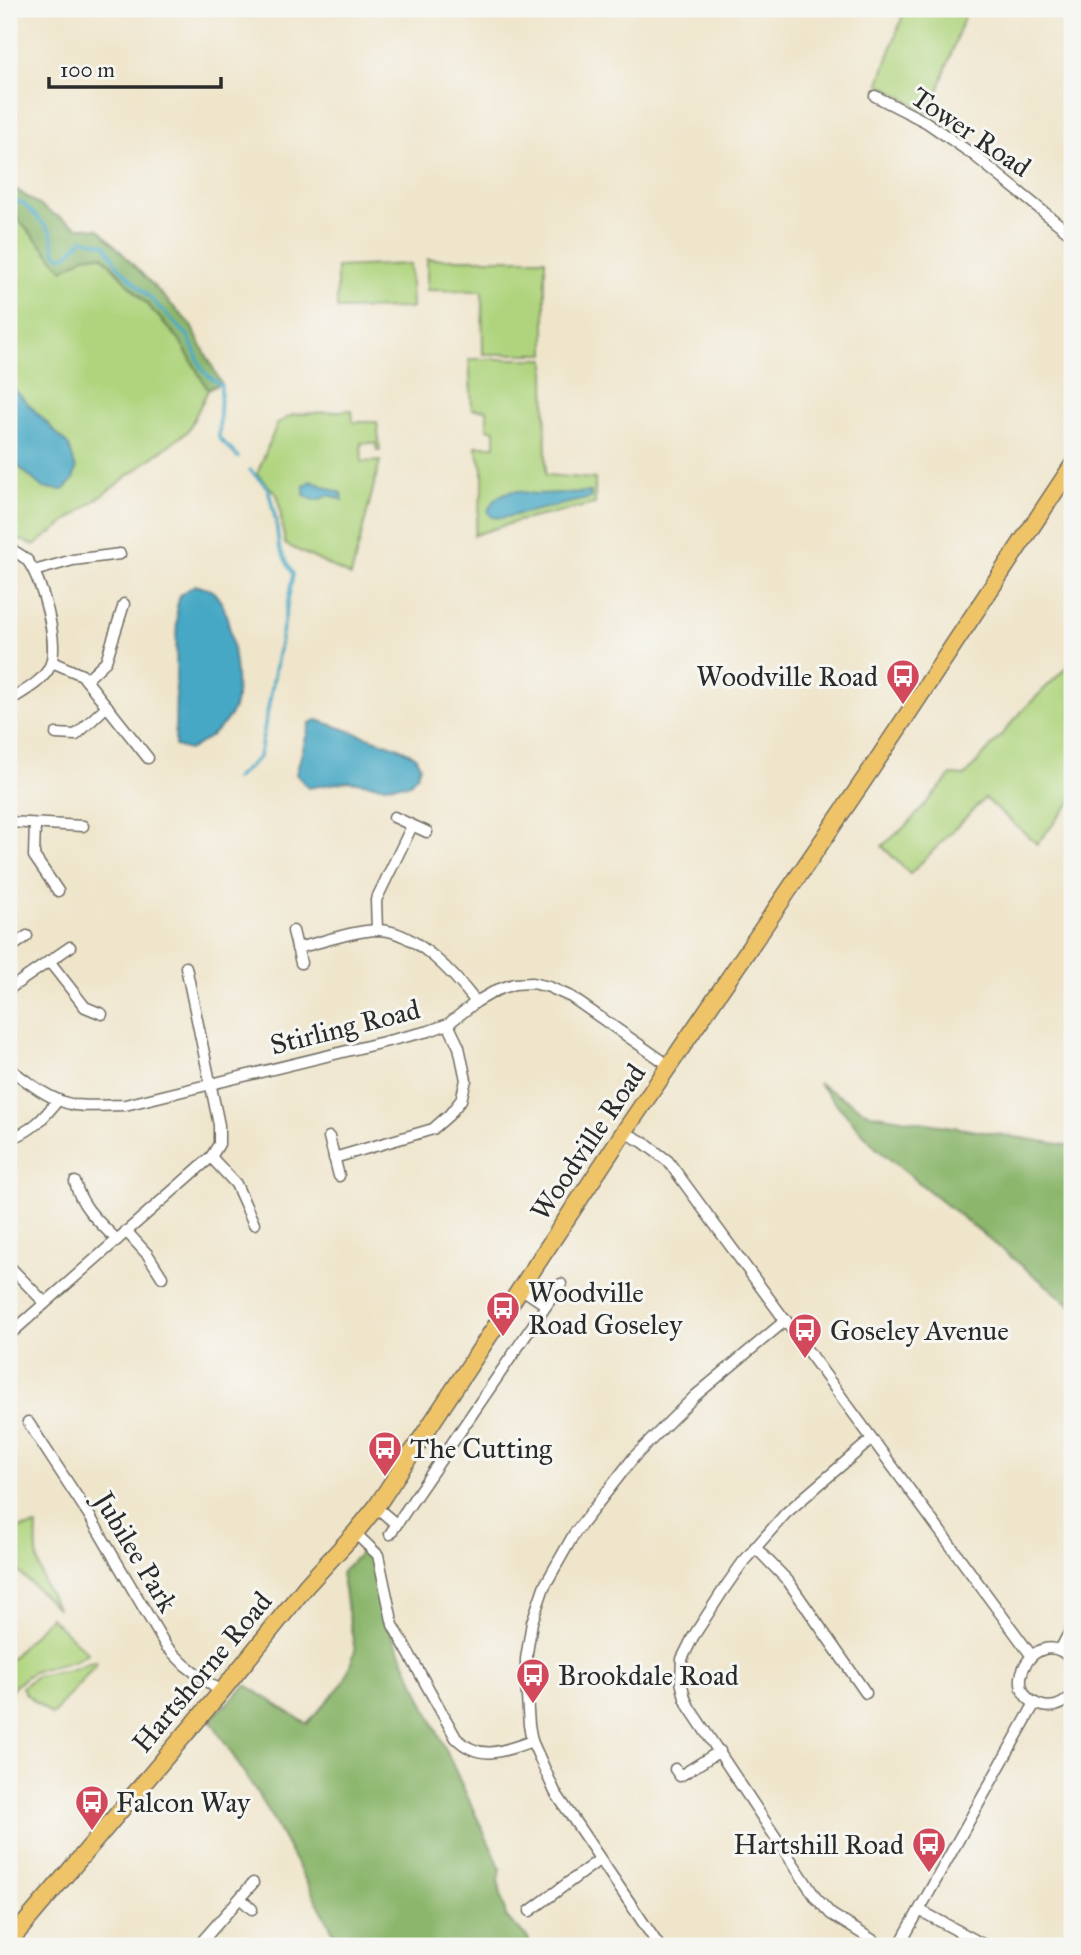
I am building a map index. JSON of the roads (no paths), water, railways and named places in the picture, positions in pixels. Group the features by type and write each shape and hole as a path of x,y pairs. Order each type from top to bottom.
{"main road":[{"name":"Woodville Road","path":"355,1533 376,1507 624,1132 870,771 1072,466"},
{"name":"Hartshorne Road","path":"9,1942 221,1692 307,1585 355,1533"}],"street":[{"name":"Tower Road","path":"875,96 926,122 965,149 1072,235"},
{"path":"9,548 26,559 34,571 50,623 54,657 49,669 39,680 9,701"},
{"path":"34,571 73,560 120,554"},
{"path":"86,680 106,661 124,604"},
{"path":"52,662 70,668 86,680 148,758"},
{"path":"55,734 76,734 107,706"},
{"path":"394,817 427,832"},
{"path":"9,822 83,826"},
{"path":"35,824 34,856 58,891"},
{"path":"377,930 376,900 412,826"},
{"path":"297,948 377,930 395,933 418,944 451,972 476,1002"},
{"path":"293,931 301,963"},
{"path":"9,949 27,936"},
{"path":"9,989 70,947"},
{"path":"49,961 85,1007 102,1014"},
{"path":"9,1335 211,1157 219,1144 219,1125 186,967"},
{"name":"Stirling Road","path":"9,1068 58,1100 75,1104 125,1105 429,1031 448,1024 476,1002 498,990 514,984 532,983 571,997 670,1066"},
{"path":"334,1158 433,1129 449,1115 461,1100 466,1080 459,1046 448,1024"},
{"path":"9,1139 23,1135 41,1121 58,1100"},
{"path":"624,1132 643,1142 668,1161 1031,1655"},
{"path":"329,1137 339,1176"},
{"path":"211,1157 236,1184 254,1224"},
{"path":"75,1182 78,1195 90,1214 117,1240"},
{"path":"126,1231 149,1255 162,1277"},
{"path":"9,1266 45,1303"},
{"path":"390,1534 561,1284"},
{"path":"522,1289 546,1305"},
{"path":"659,1946 555,1791 532,1741 526,1683 529,1640 537,1602 564,1550 608,1488 657,1432 742,1354 786,1320"},
{"name":"Jubilee Park","path":"27,1422 89,1515 166,1646 221,1692"},
{"path":"872,1439 786,1513 755,1547 685,1650 681,1681 685,1698 816,1898 831,1914 882,1946"},
{"path":"376,1507 396,1524"},
{"path":"355,1533 378,1555 393,1625 456,1738 463,1745 482,1754 503,1752 532,1741"},
{"path":"755,1547 788,1581 866,1693"},
{"path":"1060,1650 1072,1627"},
{"path":"1070,1702 1045,1707 1035,1703 1021,1686 1020,1675 1031,1655 1045,1649 1060,1650 1072,1660"},
{"path":"899,1946 921,1911 1035,1703"},
{"path":"676,1769 680,1776 720,1751"},
{"path":"530,1911 599,1860"},
{"path":"199,1946 253,1883"},
{"path":"241,1899 252,1909"},
{"path":"921,1911 986,1946"}],"water":[{"path":"9,384 69,446 76,469 73,480 63,490 43,488 9,458"},
{"path":"311,481 341,493 343,500 329,495 322,499 310,499 304,495 304,486"},
{"path":"516,491 535,494 591,492 591,498 502,518 492,517 488,512 495,499 502,494"},
{"path":"195,585 212,590 224,608 230,630 236,689 233,710 225,722 208,738 189,750 175,746 177,607 180,595"},
{"path":"317,720 397,747 415,756 420,766 417,775 409,784 383,786 349,781 308,788 296,774 310,723"}],"waterway":[{"path":"9,200 23,203 51,232 55,252 61,257 67,255 83,239 106,245 117,265 188,336 203,371 221,386 219,438 238,457"},
{"path":"235,779 259,757 293,574 279,547 268,488 250,470"}],"place":[{"name":"Woodville Road","path":"903,706"},
{"name":"Woodville Road Goseley","path":"503,1338"},
{"name":"Goseley Avenue","path":"805,1360"},
{"name":"The Cutting","path":"385,1478"},
{"name":"Brookdale Road","path":"533,1705"},
{"name":"Falcon Way","path":"92,1832"},
{"name":"Hartshill Road","path":"929,1874"}]}
